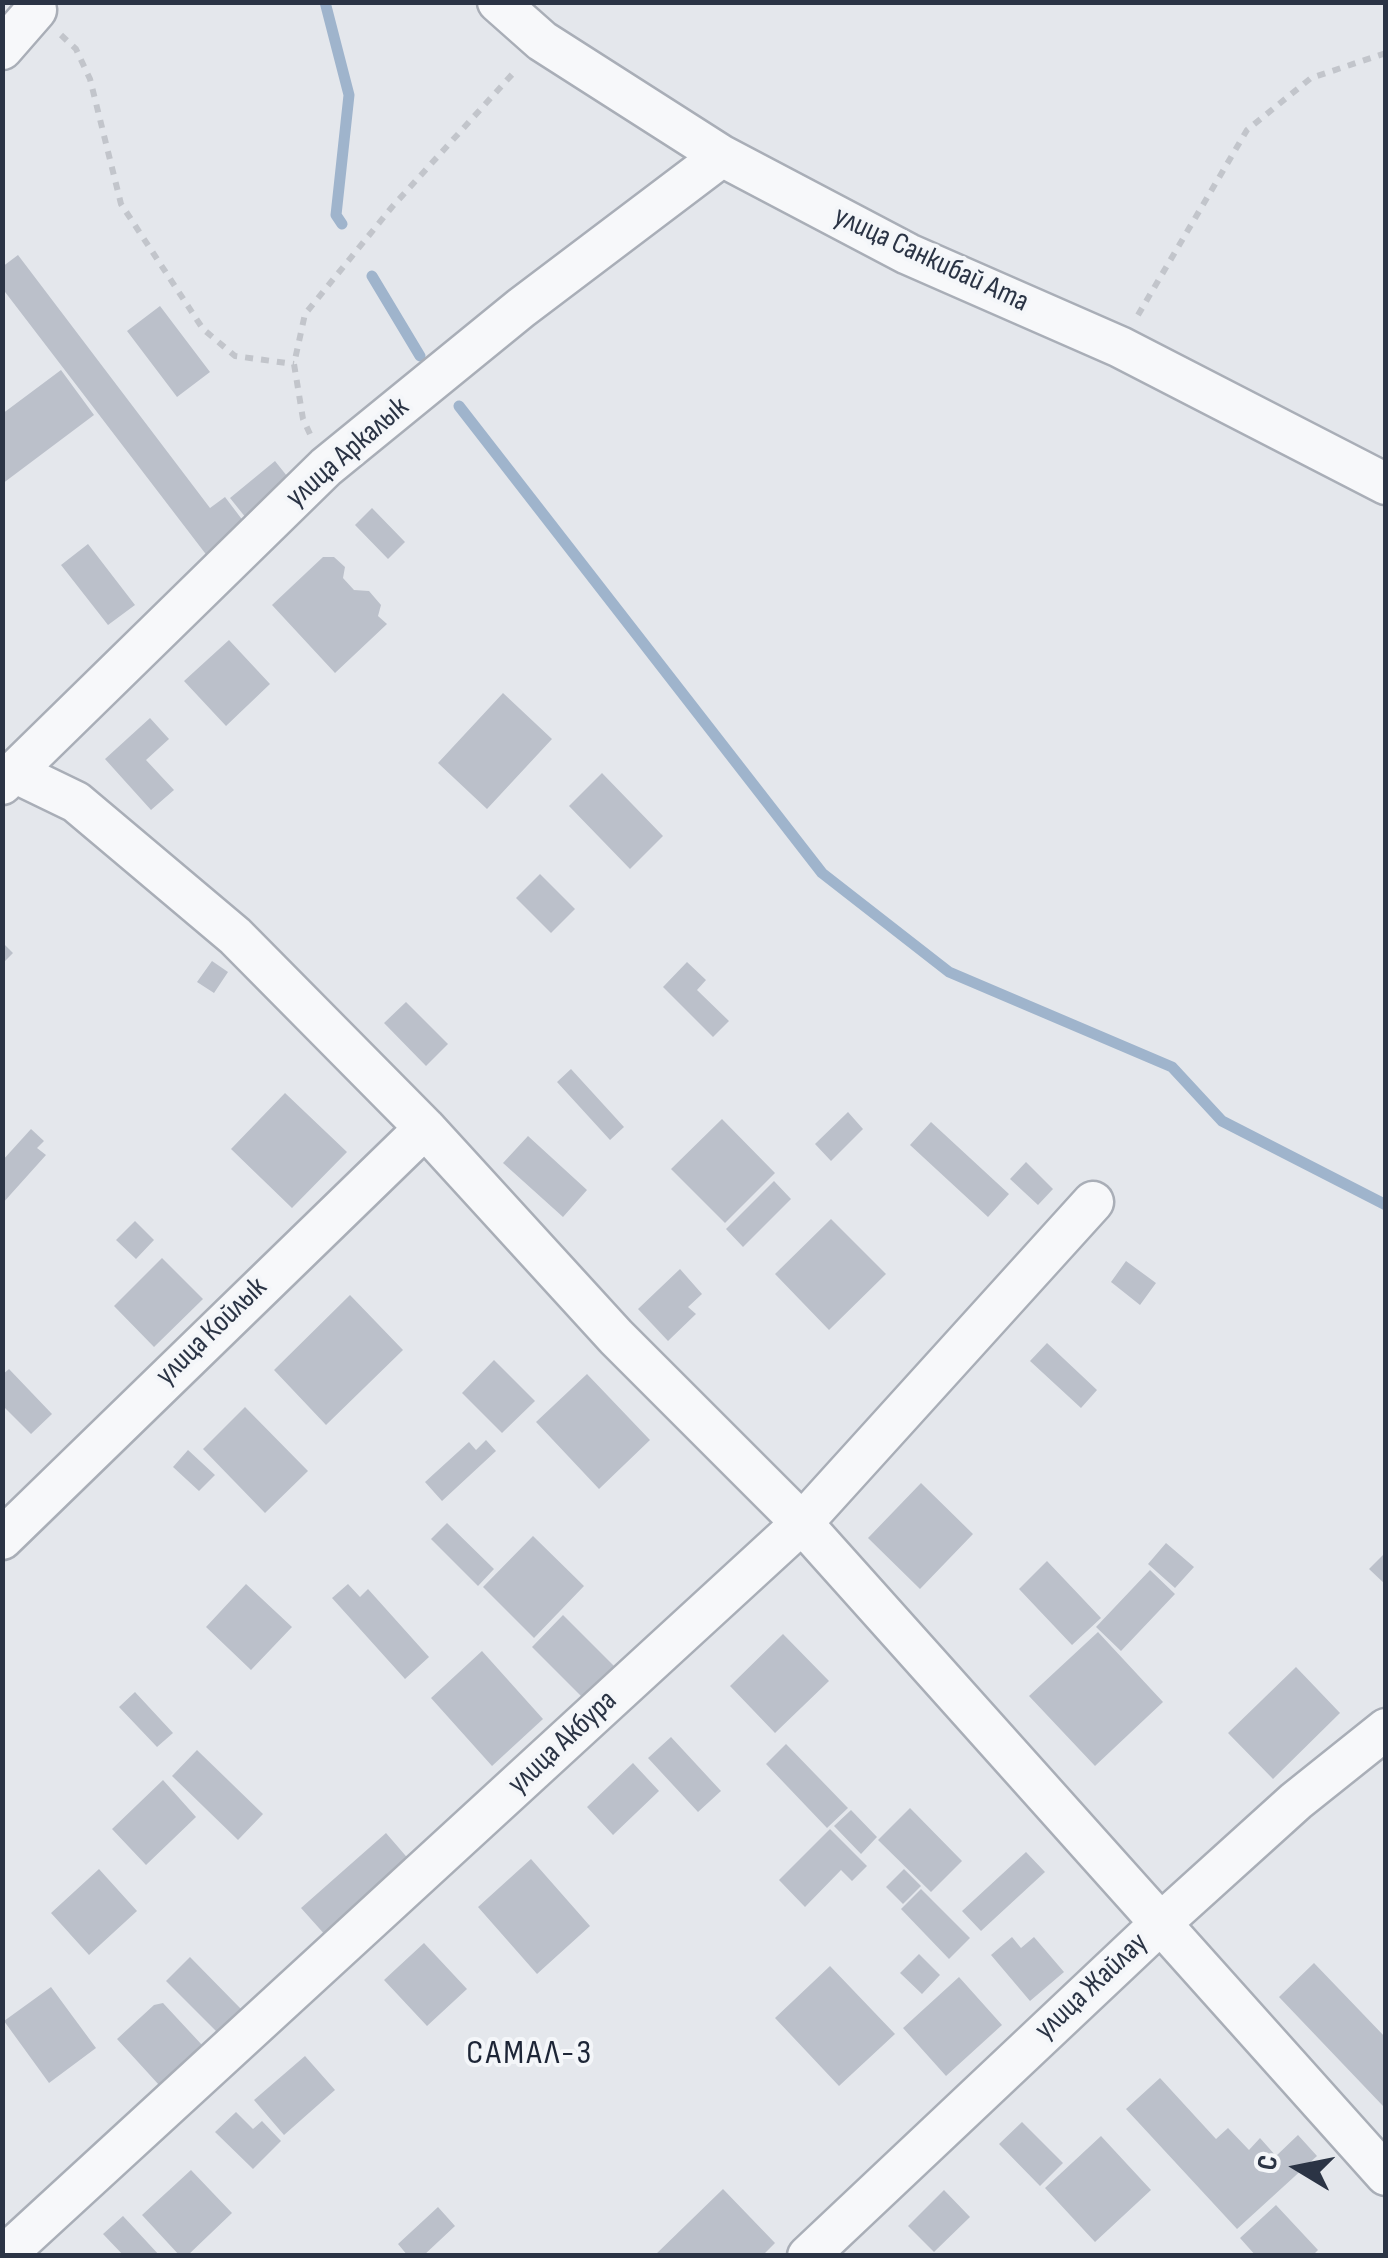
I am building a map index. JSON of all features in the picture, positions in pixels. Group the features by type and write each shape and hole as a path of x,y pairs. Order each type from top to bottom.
{"street":[{"name":"улица Санкибай Ата","path":"498,2 542,41 722,156 908,254 1120,346 1386,484"},
{"path":"2,49 36,10"},
{"name":"улица Аркалык","path":"8,778 326,467 520,308 722,156"},
{"path":"8,778 76,802 235,936 425,1128 616,1337 802,1523 1386,2174"},
{"name":"улица Койлык","path":"2,1539 425,1128"},
{"name":"улица Акбура","path":"4,2256 802,1523 1093,1202"},
{"name":"улица Жайлау","path":"808,2256 1160,1924 1296,1802 1386,1729"}],"path":[{"path":"36,10 76,49 90,80 121,204 203,329 235,356 294,364"},
{"path":"326,467 302,419 294,364 306,314 392,206 542,41"},
{"path":"1120,346 1247,130 1310,78 1386,53"}],"building":[{"path":"18,255 210,508 225,497 247,526 208,557 2,288 2,267"},
{"path":"160,306 210,372 177,397 127,331"},
{"path":"61,370 94,415 2,484 2,414"},
{"path":"275,461 295,486 250,523 230,498"},
{"path":"372,508 405,542 388,559 355,525"},
{"path":"88,544 135,605 108,625 61,565"},
{"path":"323,557 334,557 345,567 343,578 354,590 369,591 381,605 378,616 387,624 335,673 272,605"},
{"path":"229,640 270,684 226,726 184,681"},
{"path":"503,693 552,739 487,809 438,763"},
{"path":"150,718 169,739 146,760 174,790 151,810 105,759"},
{"path":"602,773 663,836 630,869 569,806"},
{"path":"540,874 575,909 551,933 516,898"},
{"path":"2,942 13,953 2,964"},
{"path":"212,961 228,972 214,993 197,982"},
{"path":"687,962 706,980 697,990 729,1021 713,1037 663,987"},
{"path":"406,1002 448,1044 426,1066 384,1023"},
{"path":"571,1069 624,1127 610,1140 557,1082"},
{"path":"285,1093 347,1152 292,1208 231,1149"},
{"path":"848,1112 863,1129 831,1161 815,1144"},
{"path":"722,1119 775,1173 725,1223 671,1169"},
{"path":"931,1122 1009,1194 988,1217 910,1145"},
{"path":"31,1129 44,1141 37,1148 46,1155 2,1204 2,1161"},
{"path":"528,1136 587,1190 563,1217 503,1163"},
{"path":"1026,1162 1053,1189 1038,1205 1010,1179"},
{"path":"774,1181 791,1199 743,1247 726,1229"},
{"path":"831,1219 886,1274 829,1330 775,1274"},
{"path":"135,1221 154,1240 136,1259 116,1240"},
{"path":"162,1258 203,1299 154,1347 114,1306"},
{"path":"1126,1261 1156,1283 1140,1305 1111,1282"},
{"path":"680,1269 702,1294 688,1307 696,1314 668,1341 638,1309"},
{"path":"350,1295 403,1350 326,1425 274,1370"},
{"path":"1047,1343 1097,1390 1081,1408 1030,1361"},
{"path":"494,1360 535,1401 502,1433 462,1393"},
{"path":"9,1369 52,1414 31,1434 2,1405 2,1375"},
{"path":"587,1374 650,1440 599,1489 536,1422"},
{"path":"245,1407 308,1471 265,1513 203,1449"},
{"path":"486,1440 496,1451 442,1501 425,1482 469,1442 476,1450"},
{"path":"188,1450 215,1475 199,1491 173,1467"},
{"path":"921,1483 973,1534 920,1589 868,1538"},
{"path":"447,1523 494,1569 478,1586 431,1539"},
{"path":"533,1536 584,1586 534,1638 483,1587"},
{"path":"1166,1543 1194,1567 1175,1588 1148,1564"},
{"path":"1386,1552 1386,1585 1369,1569"},
{"path":"1047,1561 1101,1618 1072,1645 1019,1589"},
{"path":"1150,1570 1175,1594 1121,1651 1096,1627"},
{"path":"246,1584 292,1627 251,1670 206,1627"},
{"path":"348,1584 360,1597 368,1589 429,1657 405,1679 332,1598"},
{"path":"563,1615 615,1667 584,1699 532,1647"},
{"path":"1098,1632 1163,1702 1095,1766 1029,1696"},
{"path":"783,1634 829,1681 775,1733 730,1686"},
{"path":"482,1651 543,1719 492,1766 431,1698"},
{"path":"1296,1667 1340,1713 1273,1779 1228,1733"},
{"path":"135,1692 173,1733 157,1747 119,1707"},
{"path":"671,1737 721,1791 698,1812 648,1758"},
{"path":"786,1744 848,1808 827,1828 766,1764"},
{"path":"197,1750 263,1814 238,1840 172,1776"},
{"path":"633,1763 659,1791 613,1835 587,1807"},
{"path":"163,1780 196,1817 146,1865 112,1829"},
{"path":"910,1808 962,1861 931,1892 878,1840"},
{"path":"851,1810 877,1837 861,1854 834,1826"},
{"path":"830,1829 867,1866 852,1881 841,1870 805,1907 779,1880"},
{"path":"386,1833 411,1862 327,1937 301,1908"},
{"path":"1026,1852 1045,1872 981,1931 962,1911"},
{"path":"531,1859 590,1926 537,1974 478,1907"},
{"path":"99,1869 137,1911 89,1955 51,1913"},
{"path":"904,1869 921,1886 903,1904 886,1887"},
{"path":"921,1889 970,1938 949,1959 901,1909"},
{"path":"1012,1937 1021,1948 1034,1937 1064,1972 1030,2001 991,1955"},
{"path":"424,1943 467,1989 427,2026 384,1980"},
{"path":"919,1954 940,1975 922,1994 900,1973"},
{"path":"190,1957 241,2009 217,2032 166,1981"},
{"path":"1314,1963 1386,2038 1383,2106 1279,1997"},
{"path":"830,1966 895,2034 839,2086 775,2018"},
{"path":"959,1977 1002,2025 946,2076 903,2028"},
{"path":"51,1987 96,2048 49,2083 4,2021"},
{"path":"163,2003 202,2045 159,2085 117,2039 154,2005"},
{"path":"305,2056 335,2090 284,2135 254,2100"},
{"path":"1160,2078 1216,2139 1228,2128 1249,2150 1260,2138 1276,2156 1298,2135 1317,2156 1237,2229 1126,2109"},
{"path":"236,2112 253,2129 262,2121 281,2141 253,2169 215,2132"},
{"path":"1022,2122 1063,2163 1040,2186 999,2144"},
{"path":"1101,2136 1151,2190 1095,2242 1045,2188"},
{"path":"191,2170 232,2213 187,2256 180,2256 142,2215"},
{"path":"723,2189 775,2243 762,2256 654,2256"},
{"path":"944,2190 970,2217 934,2252 908,2226"},
{"path":"1276,2205 1318,2250 1312,2256 1256,2256 1240,2238"},
{"path":"438,2207 455,2226 423,2256 408,2256 398,2244"},
{"path":"123,2216 160,2256 124,2256 103,2234"}],"waterway":[{"path":"325,2 349,95 336,215 342,224"},
{"path":"372,276 420,356"},
{"path":"459,406 822,873 949,972 1172,1067 1222,1121 1386,1205"}],"district":[{"name":"САМАЛ-3","path":"530,2054"}]}
